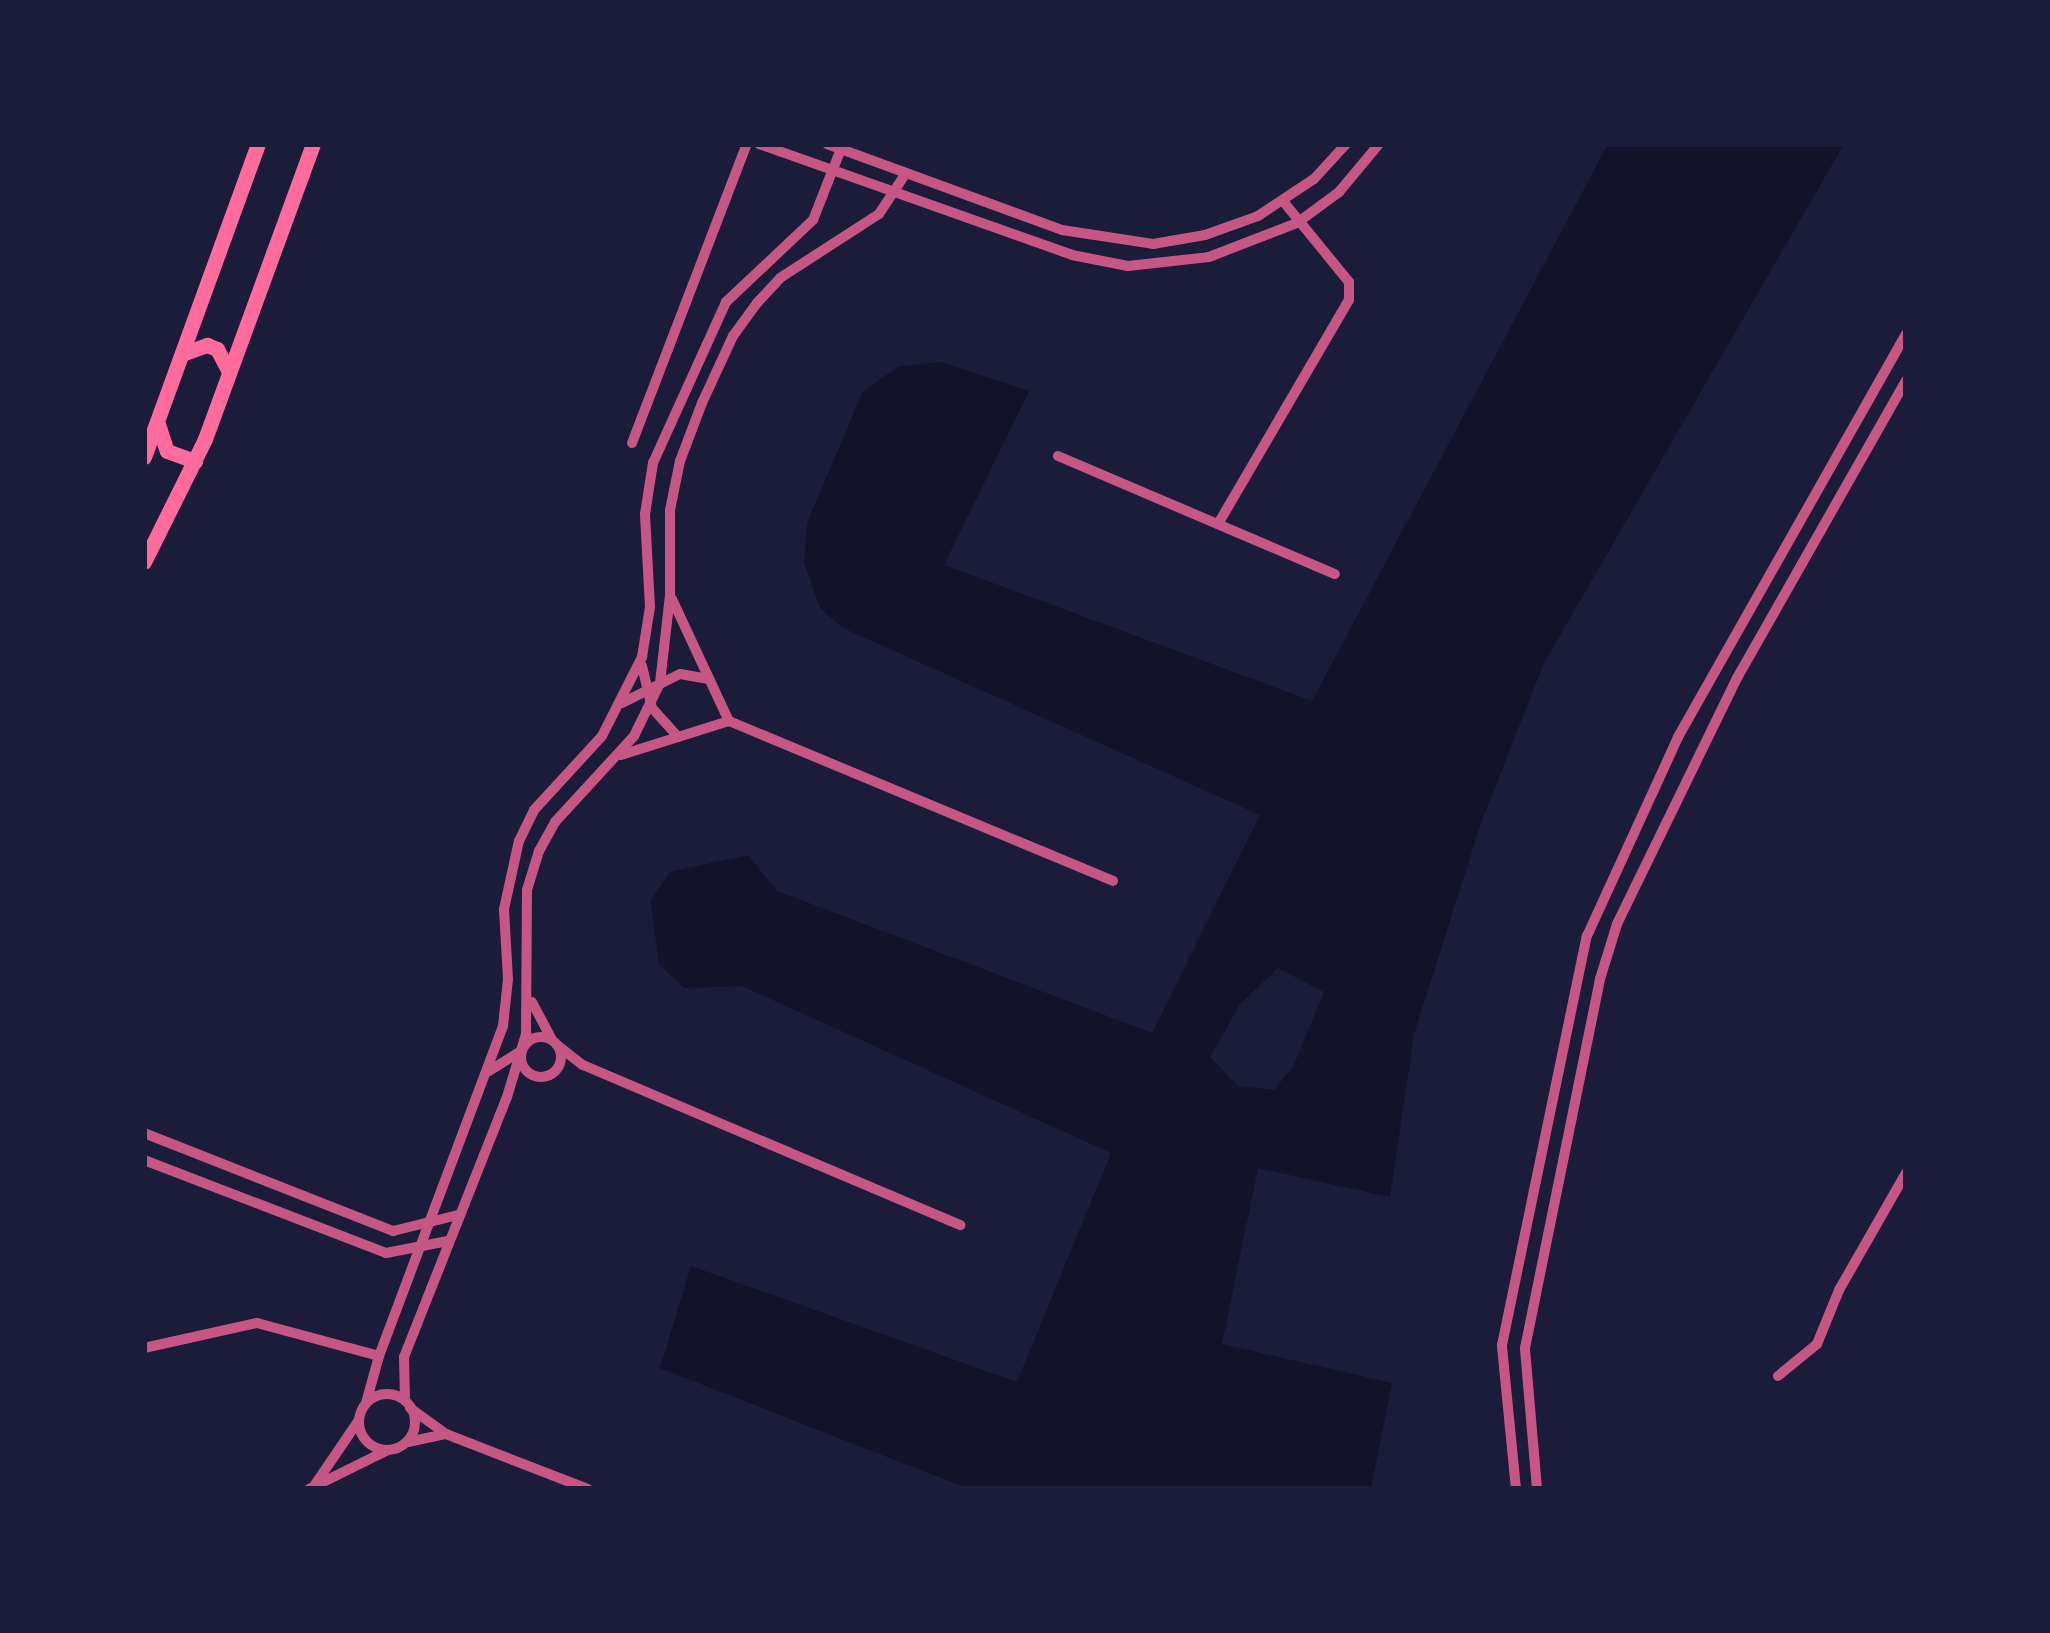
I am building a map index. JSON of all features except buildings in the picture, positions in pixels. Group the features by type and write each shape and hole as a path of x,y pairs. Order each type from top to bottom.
{"main road":[{"path":"144,457 258,144"},
{"path":"144,562 195,461 314,144"},
{"path":"182,354 207,346 217,350 229,372"},
{"path":"158,421 167,451 195,461"}],"street":[{"path":"632,442 747,144"},
{"path":"759,144 1072,255 1128,266 1209,257 1297,223 1339,192 1379,144"},
{"path":"826,144 1080,236 1132,243 1205,235 1283,201 1314,179 1346,144"},
{"path":"311,1487 359,1420 489,1071 503,1026 505,890 519,841 534,809 602,736 622,704 641,657 650,607 645,514 653,463 726,302 760,266 802,234 842,147"},
{"path":"405,1443 414,1426 404,1357 522,1053 529,994 525,915 539,851 555,822 617,756 652,708 660,683 670,595 670,509 680,461 719,362 757,303 780,278 878,214 906,173"},
{"path":"1218,524 1349,300 1349,282 1283,201"},
{"path":"802,234 822,250"},
{"path":"1516,1489 1502,1345 1587,936 1678,737 1906,334"},
{"path":"1537,1489 1525,1348 1600,979 1661,826 1782,596 1905,382 1886,369"},
{"path":"1058,457 1335,574"},
{"path":"1763,584 1782,596"},
{"path":"670,595 729,722"},
{"path":"641,657 652,708 678,737"},
{"path":"622,704 660,683 692,673 712,681"},
{"path":"617,756 729,722 1113,881"},
{"path":"529,994 562,1059 555,1072"},
{"path":"503,1026 522,1053 528,1072 541,1077"},
{"path":"489,1071 522,1053 539,1037 583,1065 960,1225"},
{"path":"507,1097 541,1077 583,1065"},
{"path":"144,1133 393,1232 458,1215"},
{"path":"189,1178 199,1156"},
{"path":"144,1160 386,1253 448,1240"},
{"path":"1778,1376 1817,1344 1839,1290 1906,1173"},
{"path":"386,1253 406,1288"},
{"path":"144,1348 257,1323 379,1356"},
{"path":"366,1403 389,1394 446,1434 588,1489"},
{"path":"359,1420 370,1444 388,1450"},
{"path":"311,1487 344,1476 405,1443 446,1434"},
{"path":"1512,1445 1535,1444"}],"shaded area":[{"path":"1608,144 1844,144 1544,663 1482,820 1414,1034 1390,1197 1258,1168 1222,1344 1392,1383 1371,1489 969,1489 660,1368 691,1266 1017,1382 1111,1153 742,986 684,988 659,964 653,921 651,900 670,872 748,855 777,891 1152,1033 1260,815 843,628 820,608 804,563 807,523 863,391 898,367 941,362 1029,391 944,565 1312,701","holes":["1278,968 1324,992 1293,1067 1274,1090 1238,1086 1210,1057 1240,1004"]}]}
